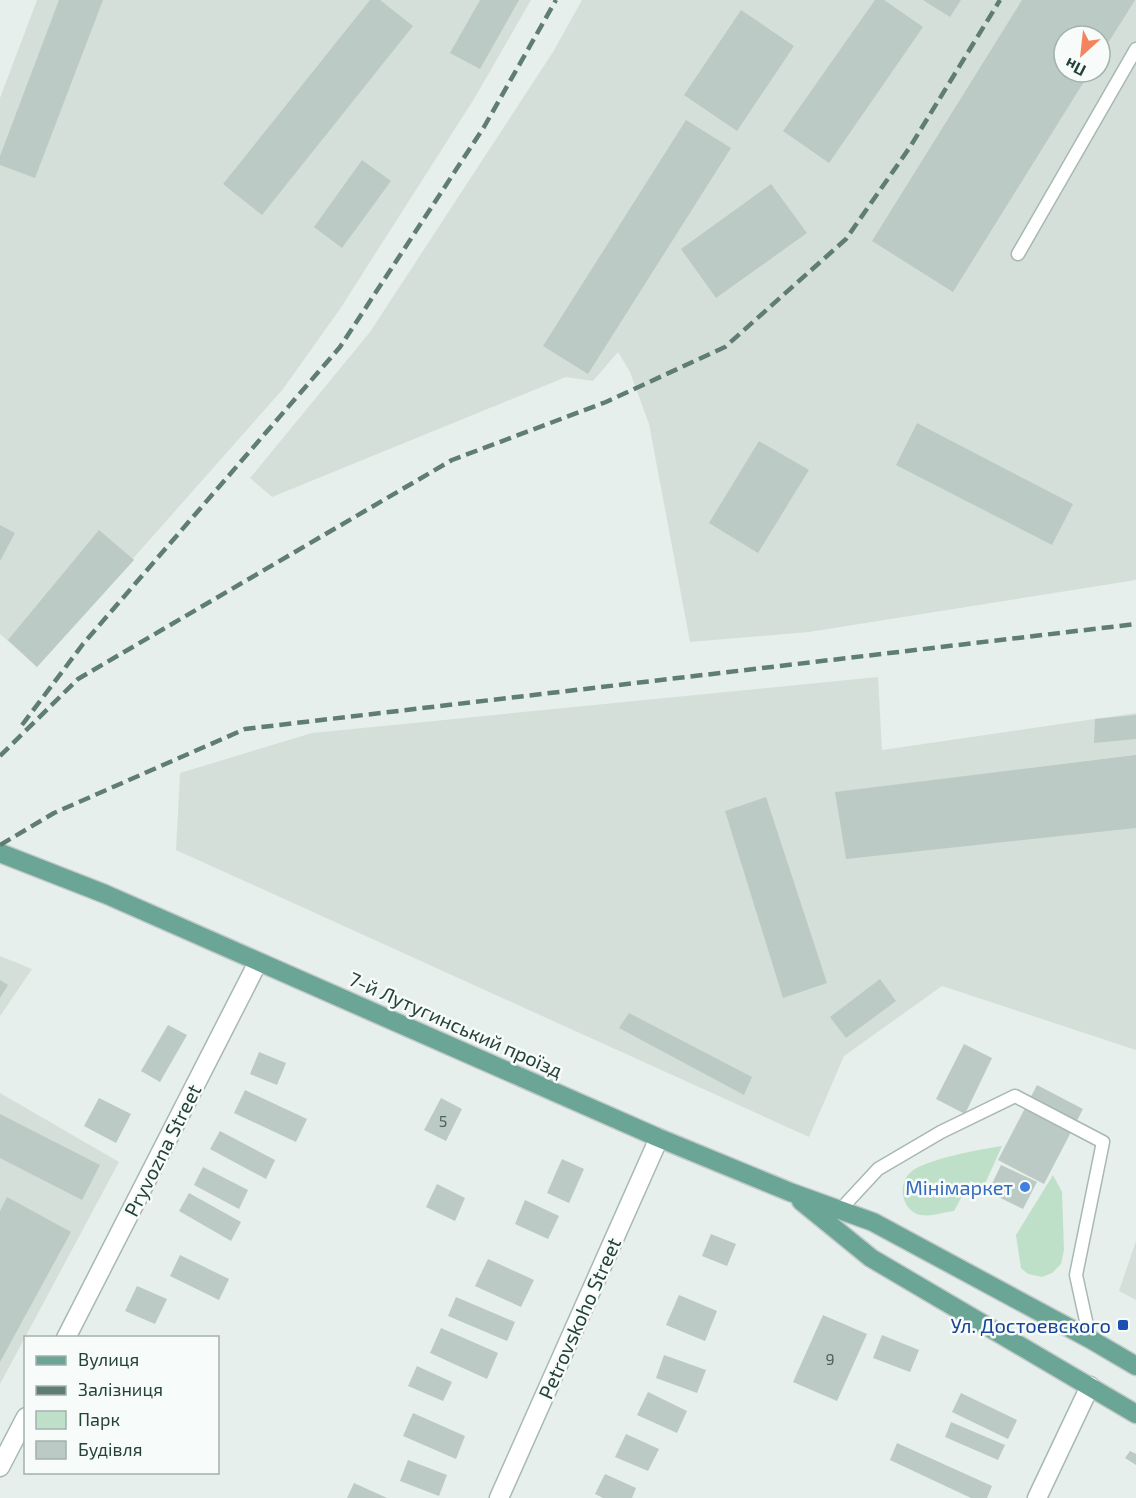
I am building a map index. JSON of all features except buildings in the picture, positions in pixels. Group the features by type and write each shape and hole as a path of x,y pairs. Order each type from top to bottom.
{"main road":[{"name":"7-й Лутугинський проїзд","path":"6,855 105,894 660,1138 790,1192 873,1222 1136,1366"},
{"name":"7-й Лутугинський проїзд","path":"790,1192 871,1258 1136,1414"}],"street":[{"name":"Pryvozna Street","path":"67,1336 258,962"},
{"name":"Petrovskoho Street","path":"499,1498 660,1138"},
{"path":"1036,1498 1090,1386"},
{"path":"0,1467 24,1421"}],"lane":[{"path":"1018,254 1136,50"},
{"path":"840,1210 878,1169 941,1132 1015,1096 1103,1142 1076,1275 1090,1339"}],"shaded area":[{"path":"37,0 531,0 474,99 340,309 283,389 37,667 0,634 0,98"},
{"path":"582,0 1136,0 1136,580 809,632 690,642 649,424 630,372 618,352 593,381 566,377 272,497 250,478 370,332 553,52"},
{"path":"878,677 882,750 1136,713 1136,1050 942,986 844,1056 809,1137 176,850 180,773 312,733"},
{"path":"0,956 32,969 0,1016"},
{"path":"0,1093 119,1162 0,1384"},
{"path":"1136,1241 1136,1300 1119,1291"}],"green space":[{"path":"1002,1146 984,1186 970,1181 954,1211 921,1215 909,1209 903,1196 903,1189 907,1176 912,1171 930,1162"},
{"path":"1053,1175 1062,1192 1064,1250 1061,1264 1052,1273 1042,1277 1028,1274 1021,1268 1016,1235"}],"railway":[{"path":"22,725 83,644 340,347 484,127 556,0"},
{"path":"0,756 78,679 452,460 606,402 725,347 846,239 910,147 1000,0"},
{"path":"0,845 54,813 245,729 1136,624"}],"place":[{"name":"Мінімаркет","path":"1025,1187"},
{"name":"Ул. Достоевского","path":"1123,1325"}]}
